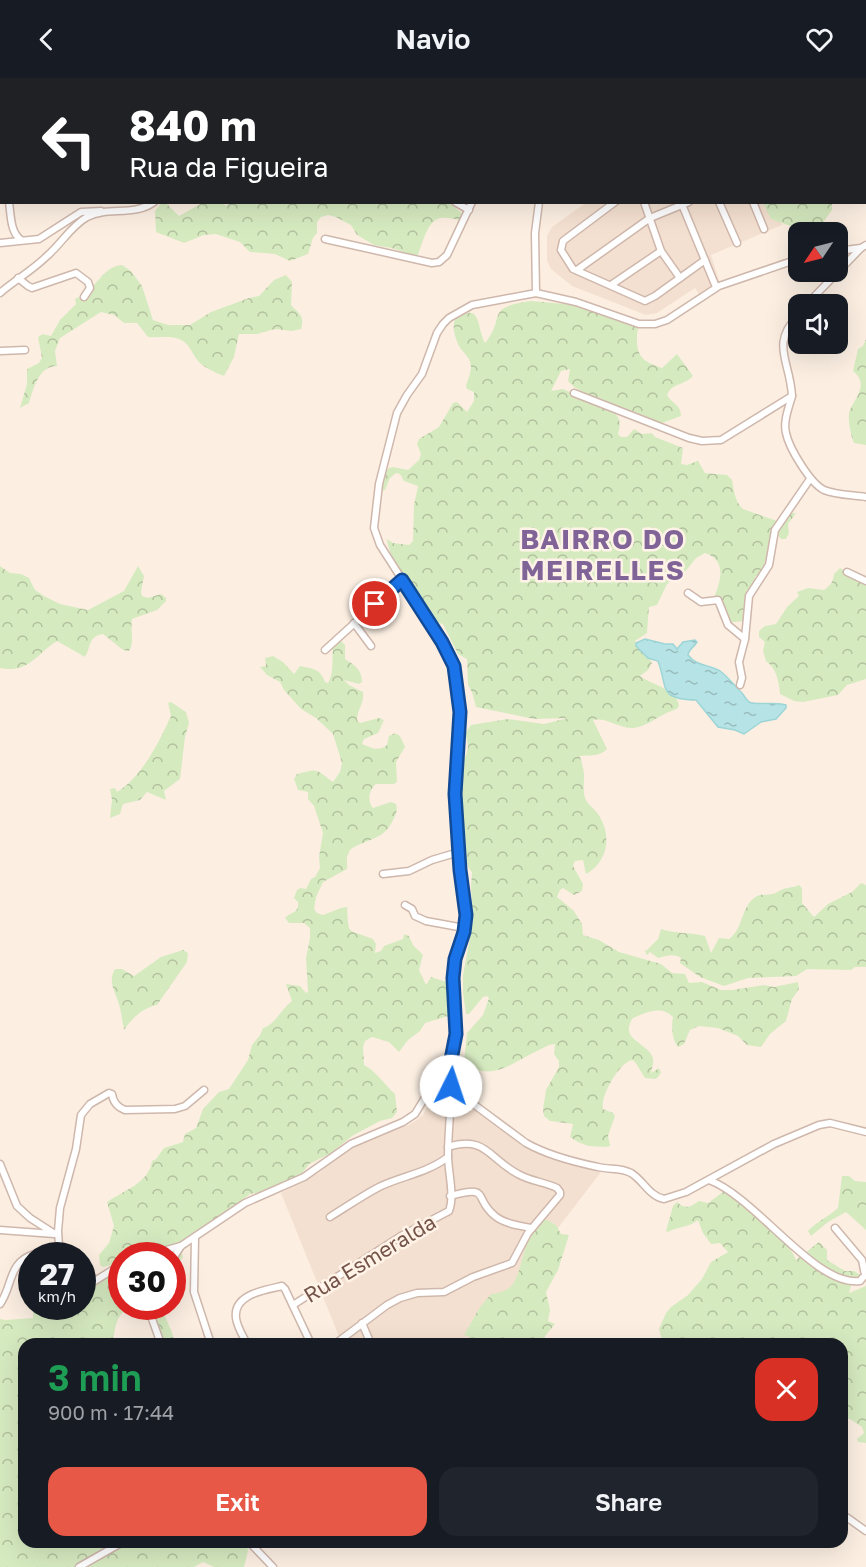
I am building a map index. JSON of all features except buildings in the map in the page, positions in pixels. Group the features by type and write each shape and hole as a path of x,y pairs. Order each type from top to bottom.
{"street":[{"path":"10,204 13,229 21,240"},
{"path":"0,243 33,241 47,235 81,212 136,211 150,204"},
{"path":"459,204 470,210"},
{"path":"325,239 439,262 447,255 472,204"},
{"path":"536,293 535,233 539,204"},
{"path":"612,204 563,241 561,250 567,261 577,270 645,301 705,260"},
{"path":"645,204 661,251 680,278"},
{"path":"577,270 650,218 682,204"},
{"path":"684,204 716,287"},
{"path":"720,204 736,243"},
{"path":"754,204 764,229"},
{"path":"0,293 46,258 82,220 105,212"},
{"path":"848,249 864,247"},
{"path":"817,294 864,247"},
{"path":"611,285 661,251"},
{"path":"186,1242 245,1203 304,1177 351,1144 404,1122 415,1114 432,1086 449,1070 456,1034 453,978 455,959 465,928 466,915 455,794 460,712 457,679 454,666 442,642 380,545 374,528 379,484 401,404 422,374 437,333 448,318 472,305 536,293 567,299 626,320 648,325 667,320 716,287 788,262"},
{"path":"18,278 32,288 76,273 88,282 90,288 84,297"},
{"path":"788,326 782,343 792,396 785,421 786,432 810,478 824,490 866,497"},
{"path":"0,351 24,350"},
{"path":"574,393 689,438 714,441 738,431 792,396"},
{"path":"740,686 742,678 739,662 745,639 749,596 769,565 773,534 810,478"},
{"path":"847,572 866,581"},
{"path":"325,650 402,580"},
{"path":"688,593 701,602 717,600 728,625 745,639"},
{"path":"354,623 371,646"},
{"path":"383,874 409,871 432,860 459,852"},
{"path":"405,905 412,909 415,916 426,921 465,928"},
{"path":"451,1062 460,1086 472,1103 536,1149 590,1166 628,1171 653,1194 664,1199 677,1196 774,1144 819,1125 830,1123 866,1132"},
{"name":"Rua Esmeralda","path":"293,1305 401,1236 450,1209 448,1147 451,1086 449,1070"},
{"path":"58,1242 60,1208 76,1149 80,1119 90,1104 109,1093 112,1094 113,1101 120,1108 126,1110 175,1108 185,1106 204,1090"},
{"path":"343,1338 400,1298 417,1293 444,1292 473,1277 511,1264 524,1239 558,1199 559,1190 518,1174 473,1143 459,1143 448,1147"},
{"path":"330,1217 379,1187 422,1172 448,1158"},
{"path":"0,1164 17,1206 30,1218 57,1234"},
{"path":"709,1180 723,1185 757,1211 812,1263 842,1279 860,1281 865,1275 862,1260 836,1228"},
{"path":"450,1196 471,1191 477,1192 494,1215 517,1225 532,1228"},
{"path":"0,1230 57,1234"},
{"path":"195,1236 194,1292 209,1338"},
{"path":"0,1304 18,1263"},
{"path":"245,1338 236,1316 238,1306 243,1300 258,1292 282,1286 308,1338"},
{"path":"153,1320 159,1338"},
{"path":"362,1323 368,1338"},
{"path":"848,1518 866,1531"},
{"path":"79,1567 112,1548"},
{"path":"255,1548 273,1567"}],"shaded area":[{"path":"584,204 772,204 782,225 711,255 719,281 699,294 695,288 657,313 646,315 572,286 551,269 547,261 547,236 552,227"},
{"path":"452,1074 468,1103 528,1148 601,1172 474,1338 340,1338 281,1193 320,1172 334,1160 376,1134 409,1125 415,1121 423,1115 432,1095"}],"green space":[{"path":"160,204 167,204 179,216 200,204 224,204 226,206 228,204 450,204 469,219 441,218 436,220 429,228 417,257 392,248 374,245 357,235 351,225 328,215 321,217 317,222 317,233 308,254 290,261 275,254 250,252 240,242 216,234 204,235 184,243 156,232 155,211"},
{"path":"764,204 832,204 832,210 823,222 788,222 788,225 771,219"},
{"path":"122,265 131,271 142,286 153,320 168,325 190,325 211,312 259,296 274,280 286,275 292,282 291,305 302,318 301,329 292,331 275,329 257,334 239,334 234,357 224,376 201,364 181,340 169,337 148,337 137,323 124,323 114,315 101,312 60,338 55,351 57,366 42,373 35,384 29,403 20,408 27,384 27,369 39,363 42,358 38,337 43,334 51,336 60,320 76,304 75,299 109,270"},
{"path":"531,301 575,305 640,325 637,332 637,346 644,359 662,368 677,354 693,376 672,388 667,395 678,406 681,416 654,426 646,426 574,387 568,381 570,369 561,371 551,391 563,389 612,411 619,419 618,434 621,437 627,437 634,429 642,434 652,433 655,437 683,448 681,464 687,465 698,461 705,473 727,475 732,480 737,500 743,509 780,522 792,513 796,513 788,524 789,533 786,539 781,539 776,532 762,576 755,576 755,592 745,621 725,623 723,605 714,597 720,578 719,566 712,556 705,553 696,558 684,573 667,584 657,605 649,607 647,633 635,641 652,663 648,670 640,676 669,691 674,695 679,706 645,725 634,728 603,720 593,720 607,749 598,754 580,756 584,772 585,798 604,825 605,849 599,863 586,874 583,860 575,861 573,866 583,884 582,891 574,895 563,888 557,897 574,911 582,924 583,935 599,940 619,952 661,964 672,973 685,974 689,983 702,982 721,990 732,990 764,985 774,987 798,982 799,989 792,999 786,1021 770,1034 761,1047 747,1045 738,1036 718,1028 699,1026 690,1030 684,1044 678,1047 672,1033 673,1017 668,1013 659,1010 633,1018 629,1025 631,1036 653,1058 651,1073 659,1068 661,1073 656,1079 645,1078 632,1060 616,1073 607,1089 603,1103 603,1109 615,1116 608,1136 610,1146 606,1147 588,1146 578,1142 570,1137 573,1124 550,1121 544,1116 546,1090 559,1067 559,1061 554,1054 555,1044 492,1071 483,1071 464,1062 467,1033 483,1015 489,998 483,997 469,1014 466,1014 463,975 473,921 472,872 465,853 461,804 463,764 468,746 466,732 471,725 508,719 544,724 568,718 534,719 476,707 468,685 467,659 458,654 443,624 435,621 430,615 421,596 391,555 387,539 393,543 409,545 413,541 414,505 418,486 404,481 400,474 396,473 390,478 385,490 382,491 381,488 382,479 389,468 408,470 419,460 421,454 417,444 419,439 439,427 453,403 457,402 467,412 474,401 474,392 466,386 471,365 459,346 454,332 456,318 464,314 474,314 485,343 501,310"},
{"path":"866,339 866,445 854,443 849,417 861,387 859,377 853,371 858,349 863,346"},
{"path":"0,566 10,573 21,574 29,578 35,590 60,604 88,610 124,591 138,566 144,576 142,596 148,598 161,594 166,601 157,610 132,619 132,644 129,651 123,650 103,634 92,640 85,657 57,641 25,666 0,668"},
{"path":"840,568 866,584 866,679 847,685 838,695 803,702 794,701 780,694 776,675 766,661 763,651 765,642 759,637 759,631 765,626 776,624 787,607 799,596 797,592 808,588 824,590"},
{"path":"339,639 345,645 345,659 361,674 362,682 359,684 344,680 363,692 357,720 360,723 379,718 384,720 378,733 364,739 362,744 375,749 381,748 387,745 389,736 395,733 400,736 405,747 396,762 397,782 376,784 370,796 373,808 391,802 396,804 397,811 393,820 384,833 350,850 347,856 347,869 323,882 316,897 314,909 323,915 347,907 349,927 353,932 373,939 376,944 375,953 381,951 384,946 403,939 404,934 409,936 413,945 423,955 419,970 426,985 431,977 450,983 453,994 453,1011 448,1016 425,1023 399,1052 389,1042 372,1037 365,1041 364,1065 395,1094 397,1112 392,1118 380,1121 352,1136 331,1153 309,1164 300,1176 274,1189 250,1194 238,1206 186,1245 186,1242 109,1242 114,1226 107,1202 141,1181 150,1169 152,1161 164,1148 183,1142 185,1134 196,1128 203,1109 219,1092 229,1089 248,1060 252,1045 263,1028 268,1026 292,1001 286,984 300,986 306,993 308,992 306,958 310,928 304,923 289,923 285,918 297,909 298,902 294,898 297,890 306,889 320,868 319,857 323,833 314,806 308,799 308,792 298,790 294,779 297,774 314,770 333,782 340,772 342,763 333,734 316,718 301,709 280,682 267,675 260,667 266,666 265,658 273,656 283,662 294,674 300,666 312,669 328,683 334,640"},
{"path":"171,702 186,712 189,723 180,779 164,791 166,800 147,792 140,800 123,804 120,814 110,818 112,800 110,789 115,788 117,792 142,768 171,716 168,703"},
{"path":"861,883 866,885 866,967 855,967 851,970 807,969 796,976 748,978 724,986 700,977 680,963 681,958 678,956 658,958 650,952 647,955 644,950 646,951 658,939 661,929 705,936 711,953 719,938 729,939 737,931 746,908 756,896 773,894 799,885 802,888 802,903 814,917 828,904 852,892"},
{"path":"183,950 188,953 187,962 157,1005 138,1014 124,1030 119,1004 112,985 115,969 122,969 134,976 161,957"},
{"path":"842,1176 866,1182 866,1230 846,1212 828,1222 811,1236 808,1231 838,1208"},
{"path":"735,1190 739,1203 772,1228 787,1244 796,1260 819,1242 827,1250 827,1260 845,1271 854,1271 862,1276 852,1283 849,1293 866,1286 866,1443 858,1442 857,1439 864,1433 862,1427 848,1419 848,1338 661,1338 659,1329 666,1313 688,1295 702,1279 711,1262 728,1252 720,1243 711,1244 698,1220 687,1226 666,1231 673,1206 677,1202 686,1207 699,1201 708,1203 723,1192"},
{"path":"545,1219 556,1225 561,1234 569,1235 558,1270 546,1292 550,1310 548,1321 555,1324 545,1338 469,1338 464,1335 480,1307 491,1294 506,1290 513,1284 528,1240"},
{"path":"108,1244 108,1266 100,1265 99,1255"},
{"path":"108,1275 108,1320 117,1320 113,1338 18,1338 18,1548 247,1548 244,1567 214,1567 203,1562 194,1567 0,1567 0,1319 96,1320 96,1282"},
{"path":"154,1320 167,1320 174,1338 161,1338"}],"water":[{"path":"645,639 673,644 677,649 683,642 695,640 697,642 688,655 695,662 720,671 749,702 782,704 786,705 786,708 776,719 761,722 744,734 718,727 696,700 675,697 666,690 658,661 648,658 636,646 636,643"}],"district":[{"name":"BAIRRO DO MEIRELLES","path":"603,556"}],"route":[{"path":"375,604 402,580 442,642 454,666 457,679 460,712 459,743 455,767 456,828 466,915 464,932 455,959 453,978 456,1034 449,1070 451,1086"}]}
